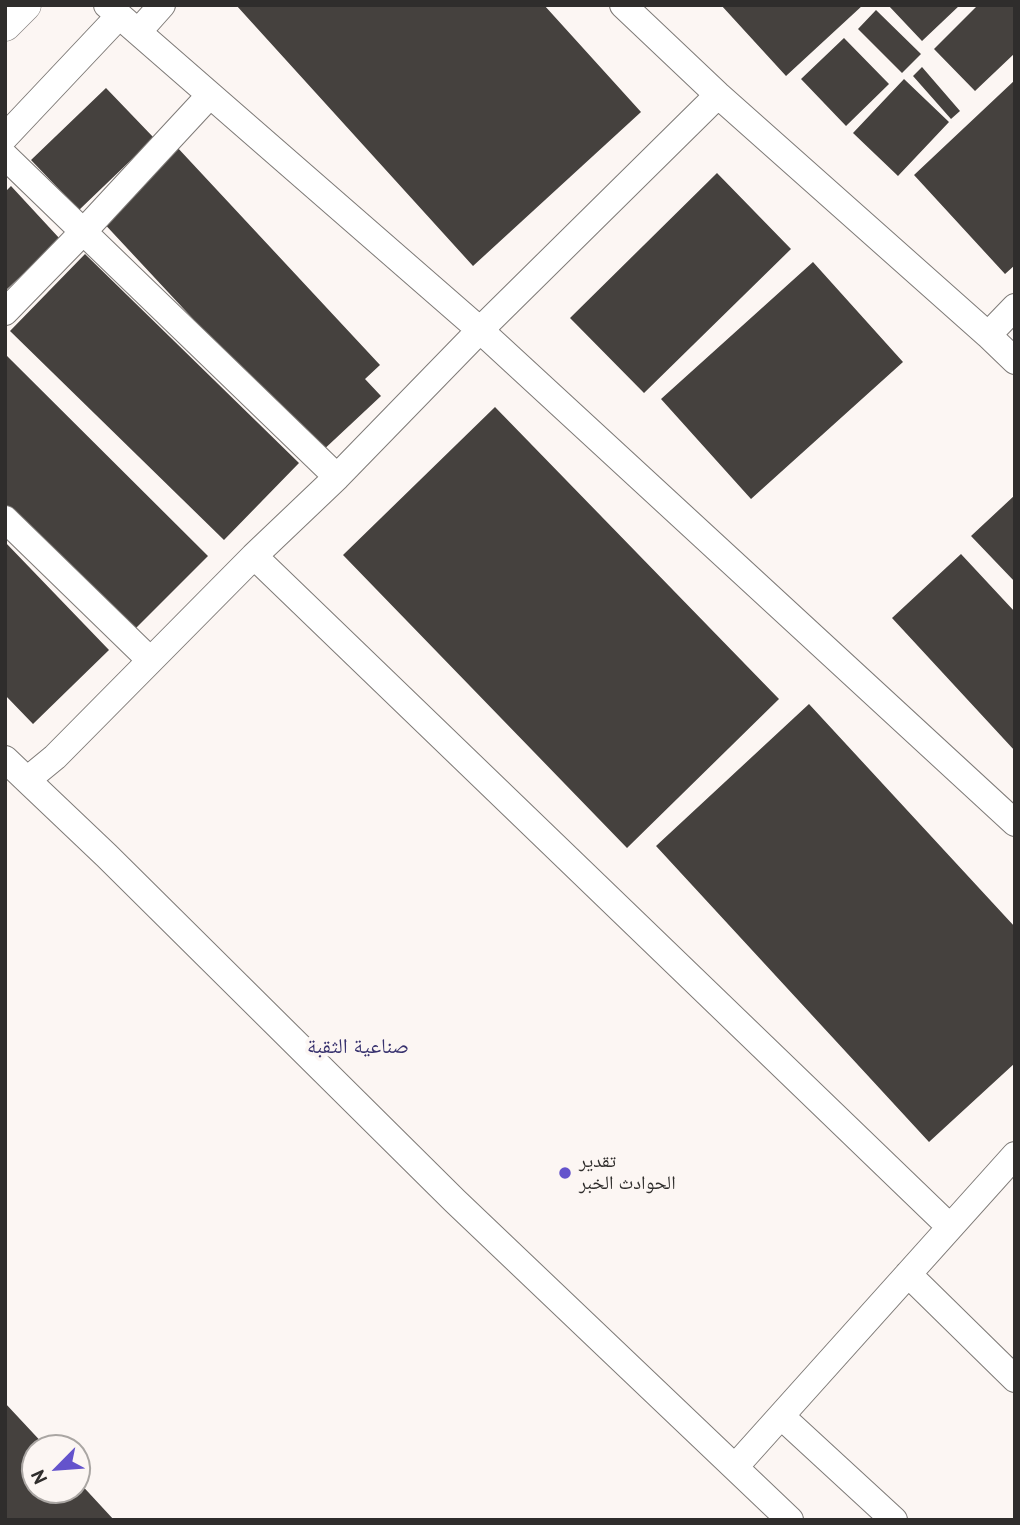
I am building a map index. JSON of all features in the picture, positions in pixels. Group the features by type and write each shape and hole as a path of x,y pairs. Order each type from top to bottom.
{"main road":[{"path":"5,25 25,5"}],"street":[{"path":"5,137 121,18 162,5"},
{"path":"623,5 718,95 1015,361"},
{"path":"121,18 480,330 1015,822"},
{"path":"5,312 210,95"},
{"path":"27,780 55,757 718,95"},
{"path":"5,156 337,477"},
{"path":"988,335 1015,307"},
{"path":"5,519 150,660"},
{"path":"254,556 950,1227"},
{"path":"5,759 455,1201 790,1520"},
{"path":"735,1467 1015,1155"},
{"path":"908,1274 1015,1378"},
{"path":"781,1416 894,1520"}],"building":[{"path":"236,5 544,5 641,112 473,266"},
{"path":"721,5 863,5 786,76"},
{"path":"888,5 960,5 922,41"},
{"path":"978,5 1015,5 1015,53 975,91 934,49"},
{"path":"876,10 921,54 902,73 858,29"},
{"path":"844,38 889,84 846,126 801,79"},
{"path":"922,67 960,111 951,119 913,76"},
{"path":"904,79 949,122 898,176 853,133"},
{"path":"1015,80 1015,265 1005,274 914,175"},
{"path":"106,88 154,138 79,210 31,160"},
{"path":"176,146 380,365 365,379 381,396 319,454 99,218"},
{"path":"717,173 791,249 644,393 570,318"},
{"path":"11,186 60,239 5,291 5,192"},
{"path":"85,254 299,463 224,540 10,331"},
{"path":"813,262 903,362 751,499 661,399"},
{"path":"5,354 208,556 133,631 5,504"},
{"path":"495,407 779,699 627,848 343,555"},
{"path":"1015,495 1015,582 971,536"},
{"path":"5,542 109,650 33,724 5,695"},
{"path":"961,554 1015,612 1015,751 892,618"},
{"path":"809,704 1015,927 1015,1063 929,1142 656,846"},
{"path":"5,1403 34,1434 21,1434 21,1504 91,1504 91,1495 114,1520 5,1520"}],"place":[{"name":"تقدير الحوادث الخبر","path":"565,1173"}],"district":[{"name":"صناعية الثقبة","path":"358,1047"}]}
